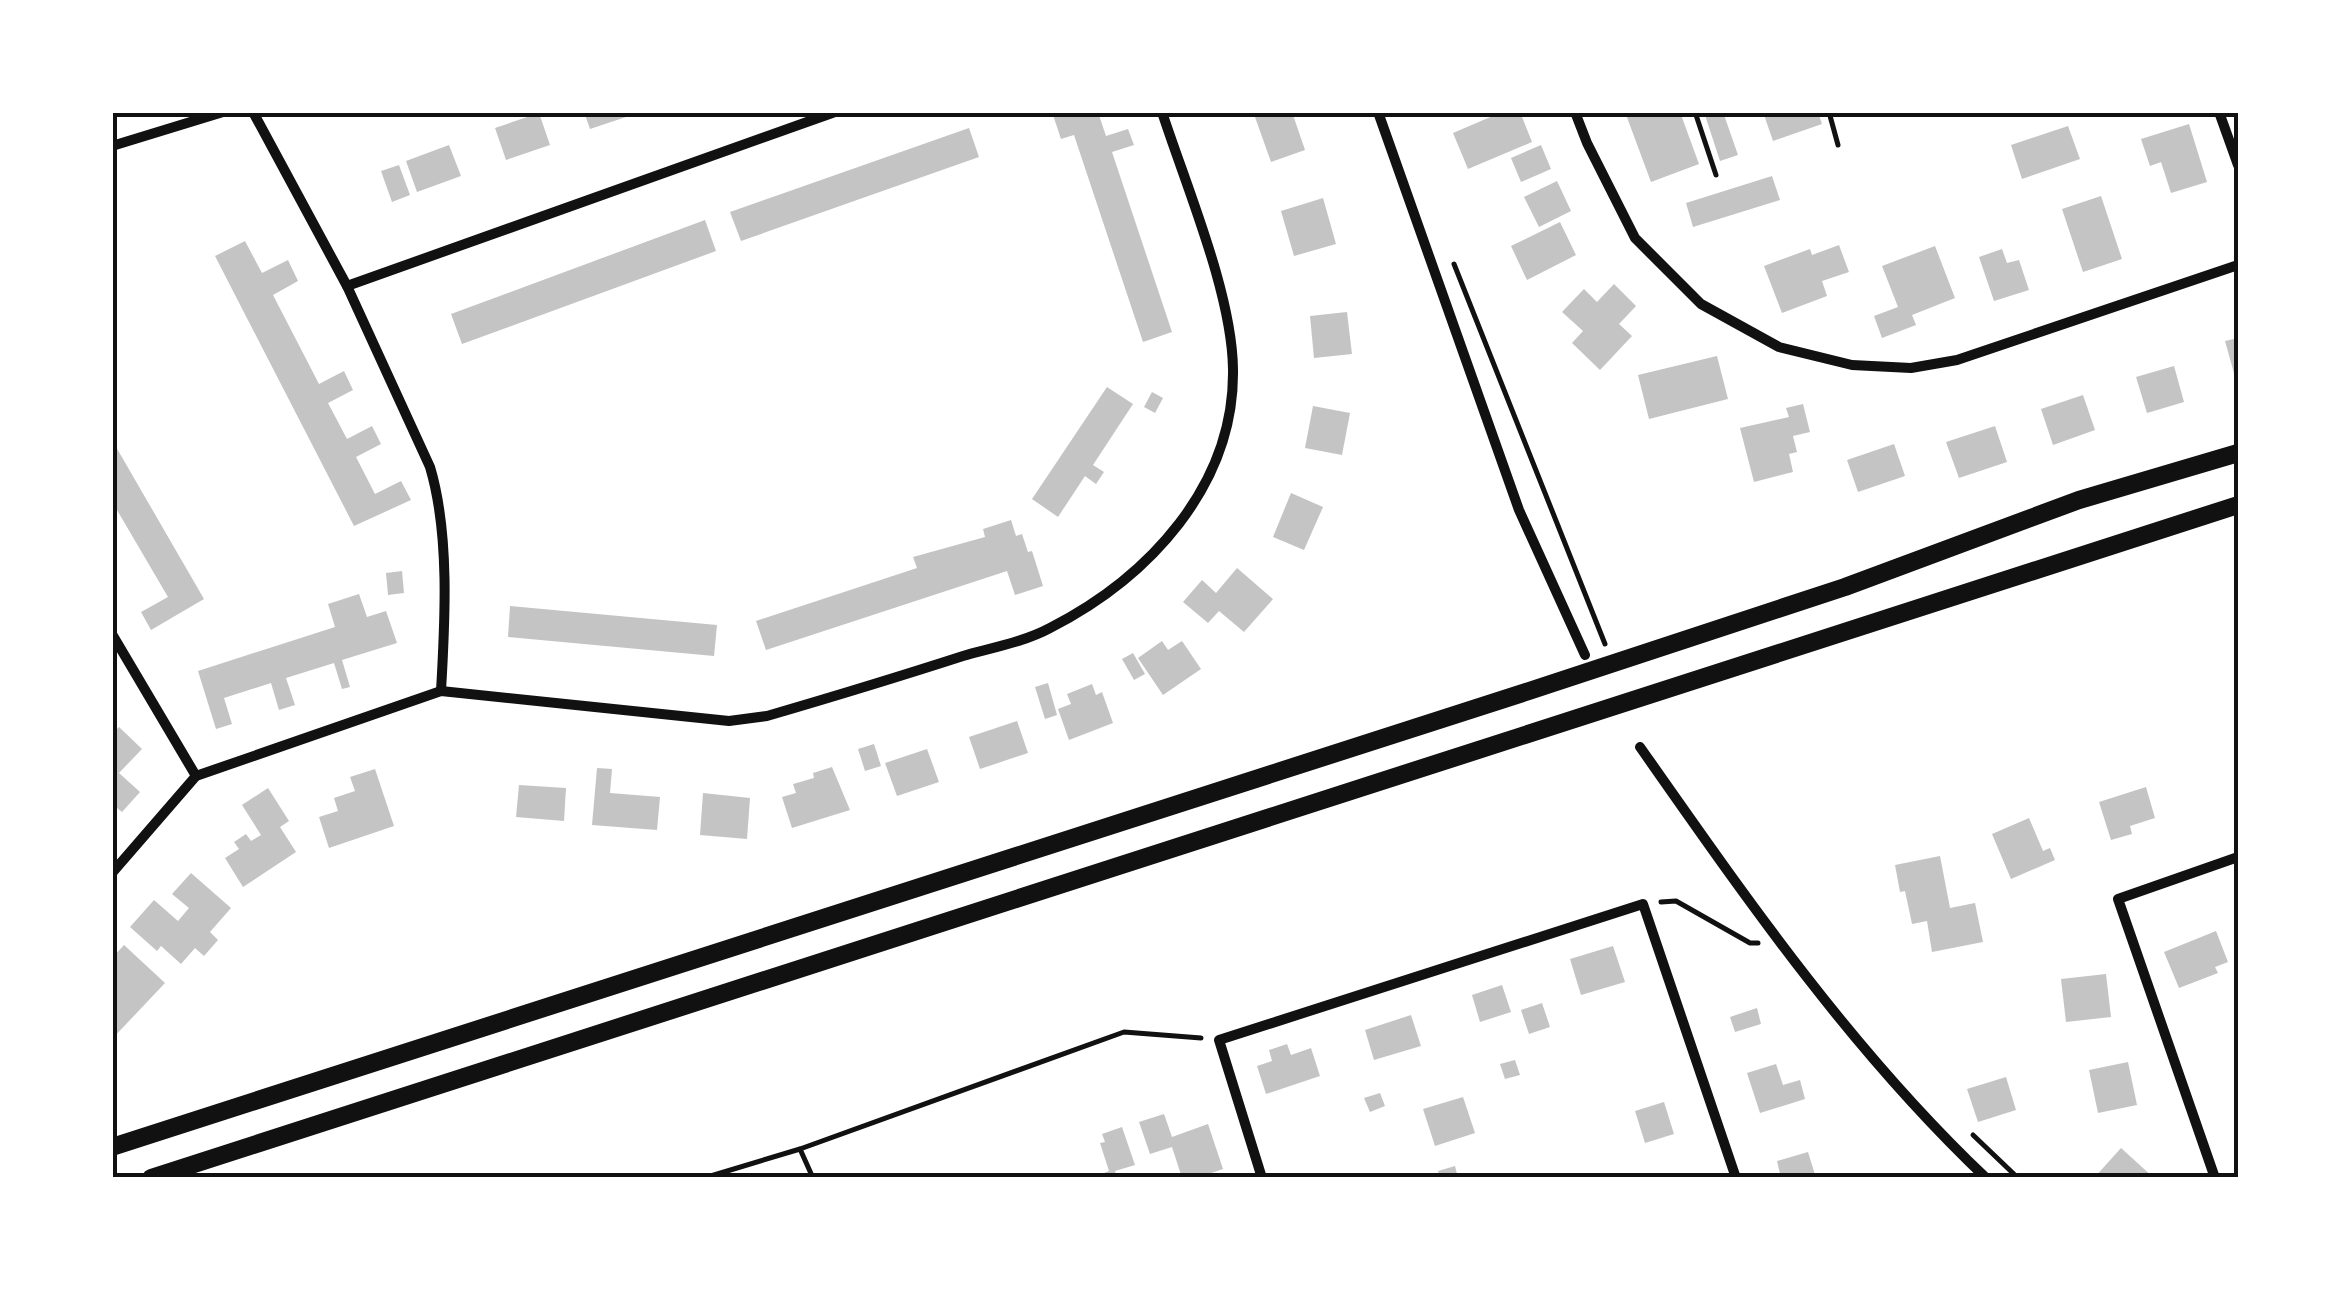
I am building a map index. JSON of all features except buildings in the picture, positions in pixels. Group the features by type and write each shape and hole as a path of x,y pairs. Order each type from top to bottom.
{"highway":[{"path":"112,1148 1846,587 2079,500 2238,453"},
{"path":"151,1178 2238,505"}],"street":[{"path":"112,146 223,112"},
{"path":"253,112 348,286 430,467 437,492 442,595 440,691"},
{"path":"348,286 835,112"},
{"path":"112,873 196,776 440,691 729,721 766,716 1047,630 1111,593 1164,546 1196,501 1219,450 1231,400 1233,367 1222,297 1162,112"},
{"path":"1378,112 1519,510 1585,655"},
{"path":"1576,112 1586,143 1634,238 1701,304 1778,347 1852,366 1911,368 1957,360 2238,266"},
{"path":"2219,112 2238,164"},
{"path":"112,634 196,776"},
{"path":"1640,748 1777,942 1925,1120 1986,1178"},
{"path":"2215,1178 2118,898 2238,857"},
{"path":"1262,1178 1219,1040 1644,904 1736,1178"}],"lane":[{"path":"1695,112 1716,175"},
{"path":"1829,112 1838,144"}],"path":[{"path":"1453,261 1606,647"},
{"path":"1644,904 1676,901 1750,944 1777,942"},
{"path":"704,1178 800,1150 1124,1032 1219,1040"},
{"path":"800,1150 812,1178"}]}
